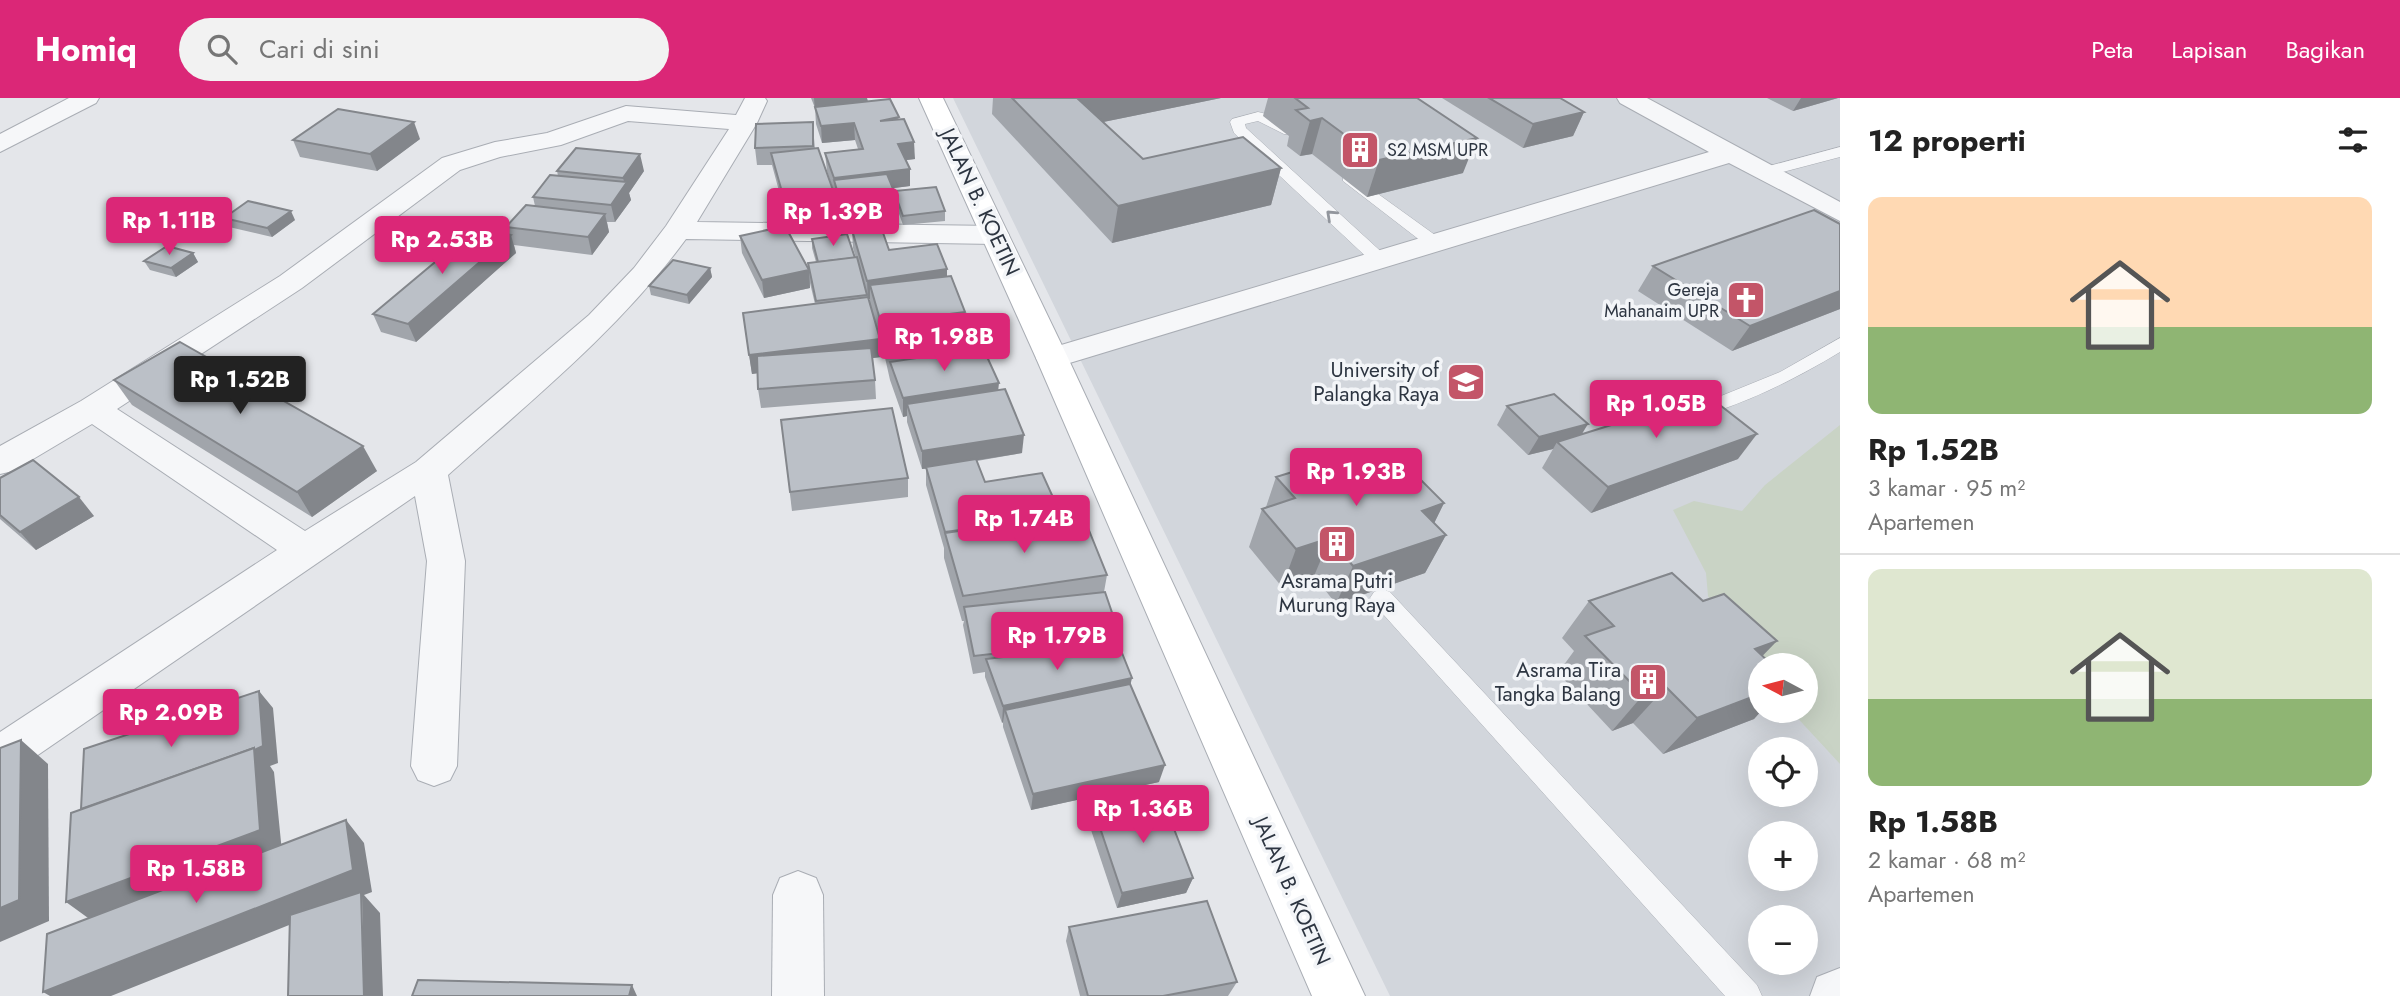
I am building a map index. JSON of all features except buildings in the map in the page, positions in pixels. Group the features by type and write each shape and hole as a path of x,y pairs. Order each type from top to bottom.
{"street":[{"path":"0,144 87,98"},
{"name":"JALAN B. KOETIN","path":"931,98 1052,358 1339,996"},
{"path":"1629,98 1840,213"},
{"path":"0,756 305,550 429,471 600,322 645,274 678,230 751,110"},
{"path":"0,462 93,409 291,282 451,164 473,155 560,138 626,113 751,110"},
{"path":"1052,358 1731,154"},
{"path":"678,230 995,236"},
{"path":"93,409 305,550"},
{"path":"429,471 446,561 434,766"},
{"path":"798,895 798,996"}],"lane":[{"path":"1253,100 1264,115 1307,146"},
{"path":"1264,115 1247,117 1237,122 1240,130 1381,261"},
{"path":"1764,172 1840,152"},
{"path":"1340,170 1436,244"},
{"path":"1674,417 1728,401 1787,376 1840,344"},
{"path":"1382,598 1746,996"}],"shaded area":[{"name":"University of Palangka Raya","path":"953,98 1840,98 1840,996 1390,996"}],"green space":[{"path":"1840,425 1840,764 1818,737 1802,723 1818,723 1818,653 1748,653 1748,658 1737,651 1708,596 1706,573 1673,510 1694,501 1742,511 1765,485"}],"place":[{"name":"S2 MSM UPR","path":"1360,150"},
{"name":"Gereja Mahanaim UPR","path":"1746,300"},
{"name":"University of Palangka Raya","path":"1466,382"},
{"name":"Asrama Putri Murung Raya","path":"1337,544"},
{"name":"Asrama Tira Tangka Balang","path":"1648,682"}]}
